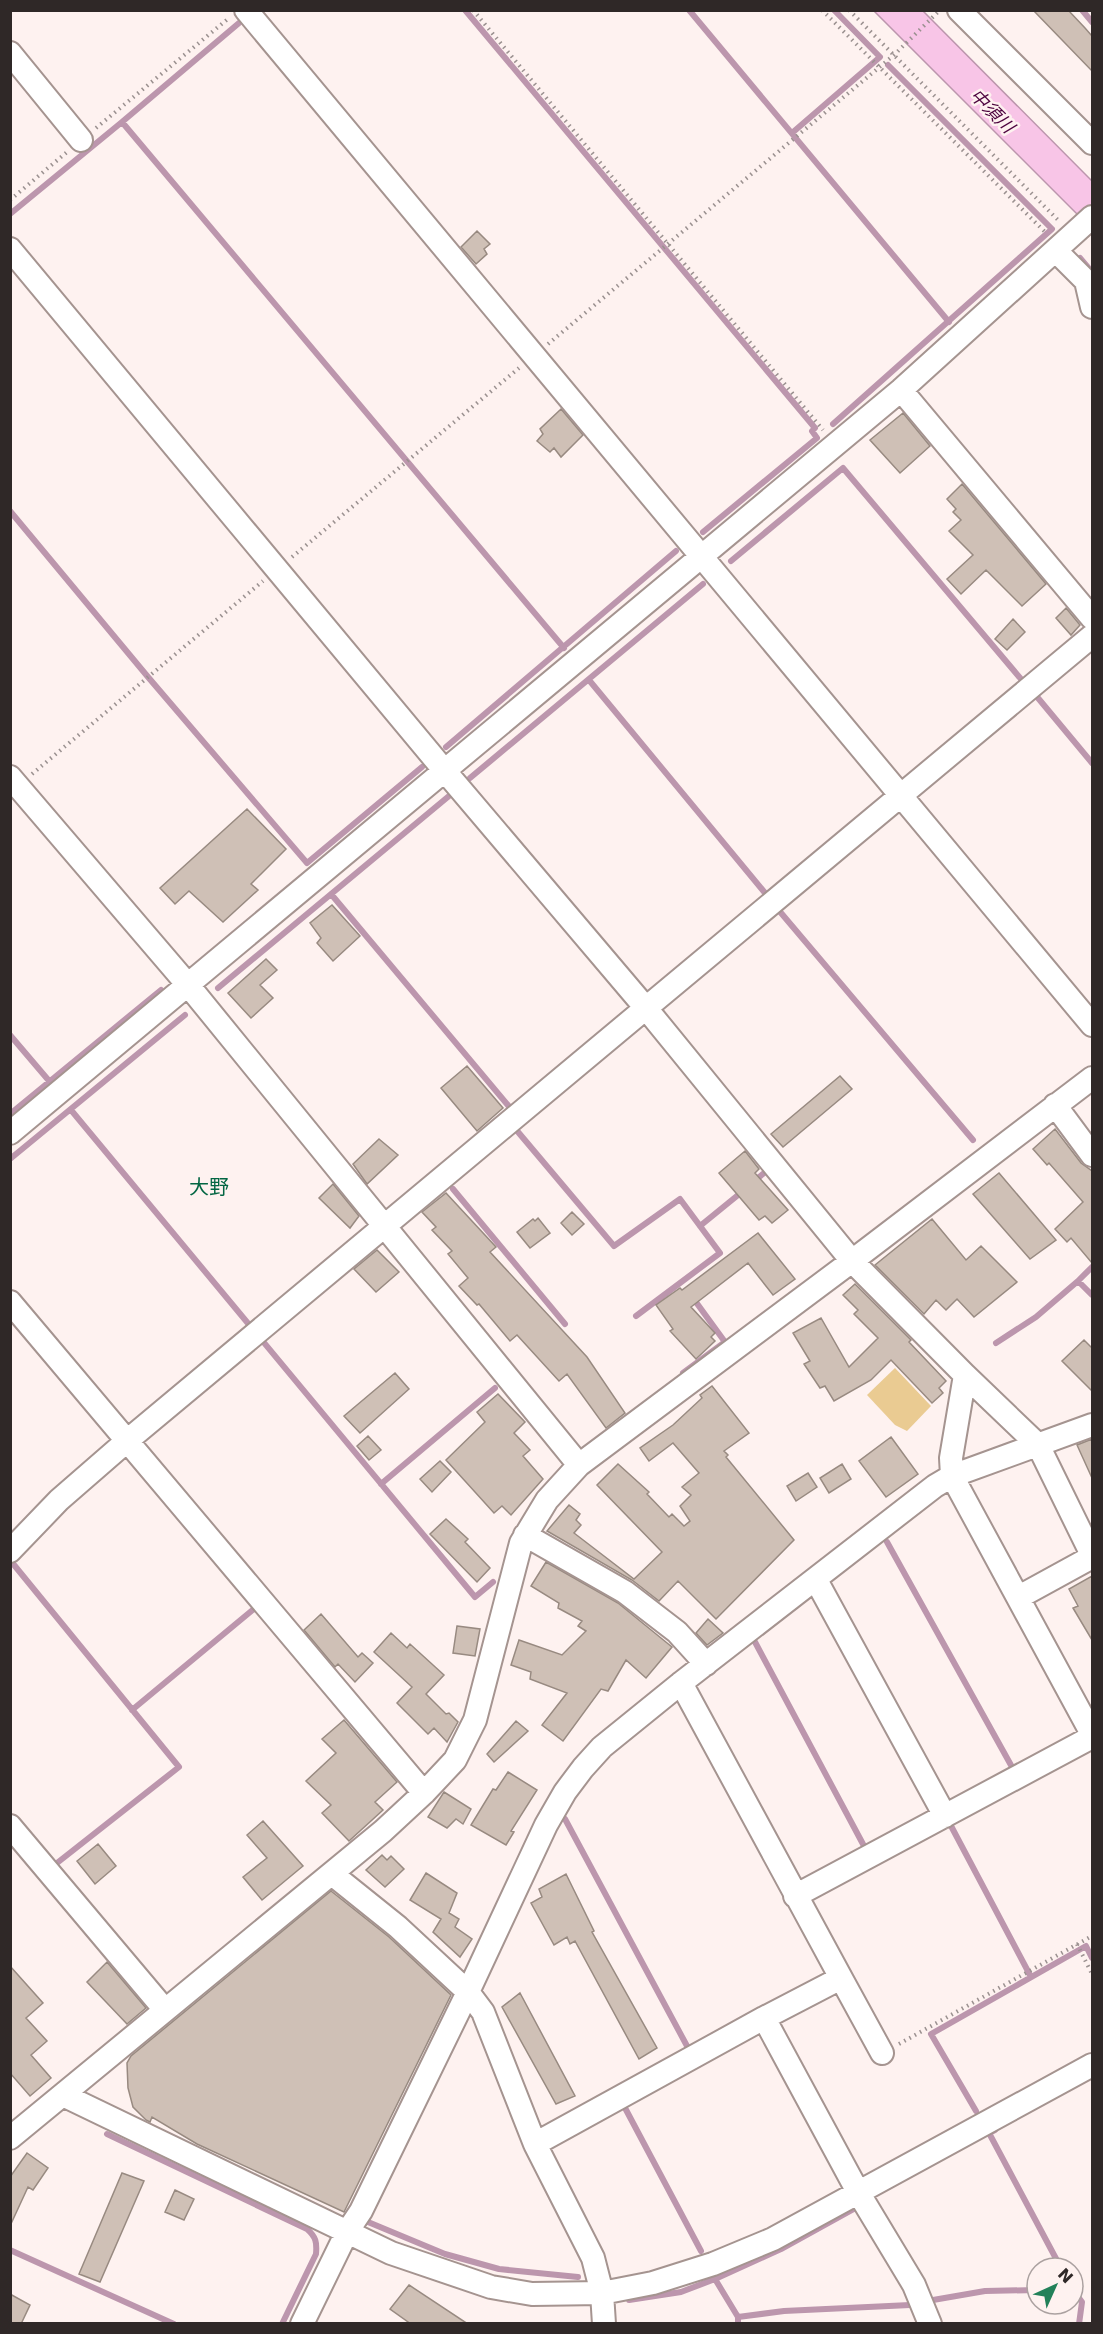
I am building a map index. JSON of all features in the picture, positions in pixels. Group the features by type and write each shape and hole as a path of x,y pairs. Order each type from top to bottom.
{"street":[{"path":"948,11 1092,143"},
{"path":"238,14 534,356 1092,1025"},
{"path":"10,53 81,140"},
{"path":"10,1133 901,390 1073,235 1092,307"},
{"path":"10,249 444,770 645,1007 852,1261 1038,1445 1092,1556 1019,1597"},
{"path":"901,390 1092,618"},
{"path":"10,1551 59,1500 128,1440 1092,636"},
{"path":"10,777 188,985 579,1465"},
{"path":"10,2138 332,1874 424,1793 455,1760 475,1720 521,1543 547,1500 579,1465 1092,1078"},
{"path":"1055,1105 1092,1155"},
{"path":"10,1302 424,1793"},
{"path":"795,1896 1092,1736 952,1476 951,1458 965,1375"},
{"path":"302,2324 347,2232 361,2211 468,1992 546,1825 565,1792 602,1747 935,1486 952,1476 1092,1425"},
{"path":"525,1535 625,1592 677,1632 706,1664"},
{"path":"816,1580 945,1816"},
{"path":"681,1683 882,2053"},
{"path":"10,1826 165,2010"},
{"path":"332,1874 398,1927 468,1992 483,2012 536,2144 593,2258 602,2293 604,2324"},
{"path":"536,2144 841,1978"},
{"path":"764,2018 858,2192 914,2285 930,2324"},
{"path":"63,2096 391,2253 491,2287 532,2294 602,2293 653,2283 713,2264 773,2239 1092,2065"}],"path":[{"path":"473,10 835,444"},
{"path":"822,10 879,68 1073,235"},
{"path":"849,10 1073,235"},
{"path":"534,356 948,11"},
{"path":"10,200 238,14"},
{"path":"882,2053 1092,1936"},
{"path":"1077,1944 1092,1974"}],"shaded area":[{"path":"895,1368 931,1406 907,1431 895,1425 867,1395"}],"water":[{"name":"中須川","path":"874,11 923,11 1092,181 1092,229"}],"building":[{"path":"1033,10 1068,10 1092,36 1092,71"},
{"path":"477,231 490,244 484,249 487,254 476,264 461,247"},
{"path":"561,409 583,435 561,457 554,448 550,452 537,441 543,434 540,429"},
{"path":"903,413 930,446 900,473 870,440"},
{"path":"962,484 1046,584 1022,606 986,570 961,594 947,579 973,555 949,531 961,520 953,512 956,509 947,499"},
{"path":"1066,608 1080,625 1071,635 1056,618"},
{"path":"1013,619 1025,632 1007,650 995,639"},
{"path":"247,809 286,849 251,884 258,890 223,922 189,891 175,904 160,888"},
{"path":"332,905 360,936 333,961 317,943 321,938 310,923"},
{"path":"266,959 277,970 260,985 273,998 251,1018 228,993"},
{"path":"467,1066 503,1108 477,1131 441,1088"},
{"path":"840,1076 852,1089 783,1147 771,1134"},
{"path":"1055,1129 1081,1163 1092,1171 1092,1263 1071,1238 1067,1242 1055,1229 1083,1202 1049,1163 1047,1165 1033,1149"},
{"path":"379,1139 398,1155 367,1184 353,1164"},
{"path":"745,1151 759,1169 755,1173 788,1210 772,1223 765,1216 759,1220 719,1173"},
{"path":"999,1173 1056,1240 1030,1259 973,1194"},
{"path":"333,1184 359,1216 350,1228 319,1198"},
{"path":"446,1193 496,1247 490,1252 587,1357 625,1413 606,1428 567,1374 559,1381 517,1335 510,1341 479,1304 477,1305 459,1286 468,1278 448,1254 452,1251 432,1230 436,1227 422,1212"},
{"path":"572,1212 584,1224 572,1235 561,1223"},
{"path":"538,1218 550,1233 530,1248 517,1232 533,1219 535,1221"},
{"path":"932,1219 966,1260 981,1246 1017,1282 974,1317 957,1299 946,1310 936,1300 924,1314 875,1265"},
{"path":"758,1233 795,1279 773,1295 748,1263 691,1307 715,1333 711,1337 715,1341 696,1359 670,1331 673,1329 656,1305 680,1288 682,1290"},
{"path":"377,1250 399,1272 376,1292 354,1269"},
{"path":"855,1284 911,1340 909,1342 946,1381 939,1388 943,1393 932,1403 891,1360 871,1380 834,1401 825,1386 820,1388 804,1364 810,1361 793,1333 821,1318 849,1367 878,1338 854,1314 858,1310 843,1295"},
{"path":"1084,1340 1092,1348 1092,1391 1062,1361"},
{"path":"395,1373 409,1389 360,1433 344,1416"},
{"path":"712,1386 749,1433 724,1451 728,1455 726,1457 794,1540 716,1619 678,1581 659,1601 632,1580 547,1531 569,1505 580,1514 576,1520 581,1525 574,1533 634,1579 662,1552 597,1485 618,1464 649,1492 647,1494 669,1517 672,1514 684,1526 690,1521 680,1506 691,1495 682,1487 699,1473 673,1443 649,1461 640,1448 673,1425 702,1398 700,1395"},
{"path":"498,1394 525,1422 514,1433 530,1450 523,1456 543,1479 511,1515 502,1506 494,1513 446,1460 485,1422 477,1412"},
{"path":"368,1436 381,1450 369,1460 357,1446"},
{"path":"891,1437 918,1474 886,1497 859,1461"},
{"path":"1092,1439 1092,1478 1077,1445"},
{"path":"440,1461 451,1472 432,1492 420,1479"},
{"path":"842,1464 851,1479 829,1493 820,1478"},
{"path":"808,1473 817,1487 796,1501 787,1486"},
{"path":"446,1519 468,1539 465,1542 490,1568 477,1582 430,1534"},
{"path":"546,1562 618,1603 672,1647 646,1678 626,1660 608,1691 601,1689 563,1741 542,1725 567,1693 530,1679 531,1672 511,1665 519,1640 562,1655 586,1631 578,1626 582,1621 558,1608 559,1603 531,1586"},
{"path":"1092,1576 1092,1640 1073,1608 1078,1606 1069,1589"},
{"path":"321,1614 358,1657 362,1653 373,1663 355,1682 338,1664 335,1667 304,1630"},
{"path":"708,1619 723,1633 707,1645 696,1633"},
{"path":"457,1626 480,1629 475,1656 453,1653"},
{"path":"391,1633 407,1648 410,1644 444,1675 426,1694 446,1714 449,1713 458,1722 447,1742 434,1728 428,1734 397,1703 412,1687 374,1652"},
{"path":"344,1720 397,1782 375,1802 383,1810 349,1841 322,1813 331,1805 306,1781 336,1753 322,1739"},
{"path":"516,1721 528,1731 494,1762 487,1754"},
{"path":"508,1772 537,1790 511,1831 514,1832 506,1845 471,1825 493,1789 496,1790"},
{"path":"444,1792 471,1809 463,1824 456,1819 447,1828 428,1817"},
{"path":"263,1821 303,1866 262,1900 243,1877 267,1858 247,1835"},
{"path":"98,1844 116,1866 95,1884 77,1861"},
{"path":"382,1855 387,1860 391,1856 404,1869 385,1887 366,1870"},
{"path":"426,1873 457,1893 449,1913 459,1919 455,1927 472,1939 460,1957 433,1932 441,1919 410,1900"},
{"path":"566,1874 594,1931 592,1932 657,2048 639,2059 575,1941 570,1944 567,1937 554,1945 531,1903 542,1897 539,1889"},
{"path":"331,1891 389,1937 451,1995 344,2212 197,2144 152,2117 150,2122 146,2120 133,2107 128,2088 127,2063 131,2056"},
{"path":"107,1962 146,2008 127,2024 87,1982"},
{"path":"10,1966 43,2003 26,2018 47,2041 31,2055 51,2078 30,2096 10,2073"},
{"path":"520,1993 575,2096 556,2104 502,2007"},
{"path":"27,2153 48,2168 33,2190 28,2187 10,2226 10,2177"},
{"path":"122,2173 144,2181 100,2282 79,2274"},
{"path":"175,2190 194,2199 184,2220 165,2212"},
{"path":"409,2285 468,2324 411,2324 390,2309"},
{"path":"10,2294 30,2305 21,2324 10,2324"}],"waterway":[{"path":"465,10 815,428 812,431 817,438 703,532"},
{"path":"689,10 949,322"},
{"path":"792,133 880,57 834,10"},
{"path":"1082,10 1092,22"},
{"path":"122,122 239,23"},
{"path":"833,424 1052,229 888,65"},
{"path":"10,214 122,122 564,648"},
{"path":"1080,258 1091,271"},
{"path":"731,561 843,468 1026,685"},
{"path":"10,511 307,863 422,767"},
{"path":"446,747 676,551"},
{"path":"470,778 703,584"},
{"path":"589,680 770,899"},
{"path":"1033,692 1092,763"},
{"path":"218,988 449,796"},
{"path":"331,894 512,1110"},
{"path":"776,907 973,1140"},
{"path":"10,1114 161,990"},
{"path":"10,1159 185,1015"},
{"path":"10,1035 50,1082"},
{"path":"71,1110 475,1597 493,1582"},
{"path":"513,1126 614,1246 680,1199 720,1253 636,1316"},
{"path":"753,1182 769,1169"},
{"path":"453,1189 565,1324"},
{"path":"700,1226 743,1191"},
{"path":"1092,1267 1078,1281 1092,1295"},
{"path":"996,1343 1036,1317 1078,1281"},
{"path":"683,1373 725,1342 693,1298"},
{"path":"381,1484 495,1388"},
{"path":"887,1542 1012,1767"},
{"path":"10,1560 179,1767 57,1863"},
{"path":"132,1710 255,1608"},
{"path":"755,1642 864,1846"},
{"path":"565,1819 687,2046"},
{"path":"950,1824 1031,1977"},
{"path":"976,2111 931,2034 1086,1946 1092,1958"},
{"path":"624,2106 701,2251"},
{"path":"995,2130 989,2133 1055,2256"},
{"path":"107,2134 310,2232 315,2240 316,2254 282,2324"},
{"path":"715,2279 781,2249 857,2207"},
{"path":"368,2222 445,2254 499,2269 578,2277"},
{"path":"10,2250 174,2324"},
{"path":"629,2300 681,2292 715,2279 738,2317"},
{"path":"933,2300 985,2291 1025,2290"},
{"path":"738,2324 738,2317 784,2311 910,2305"},
{"path":"1079,2324 1080,2316"}],"district":[{"name":"大野","path":"209,1187"}]}
